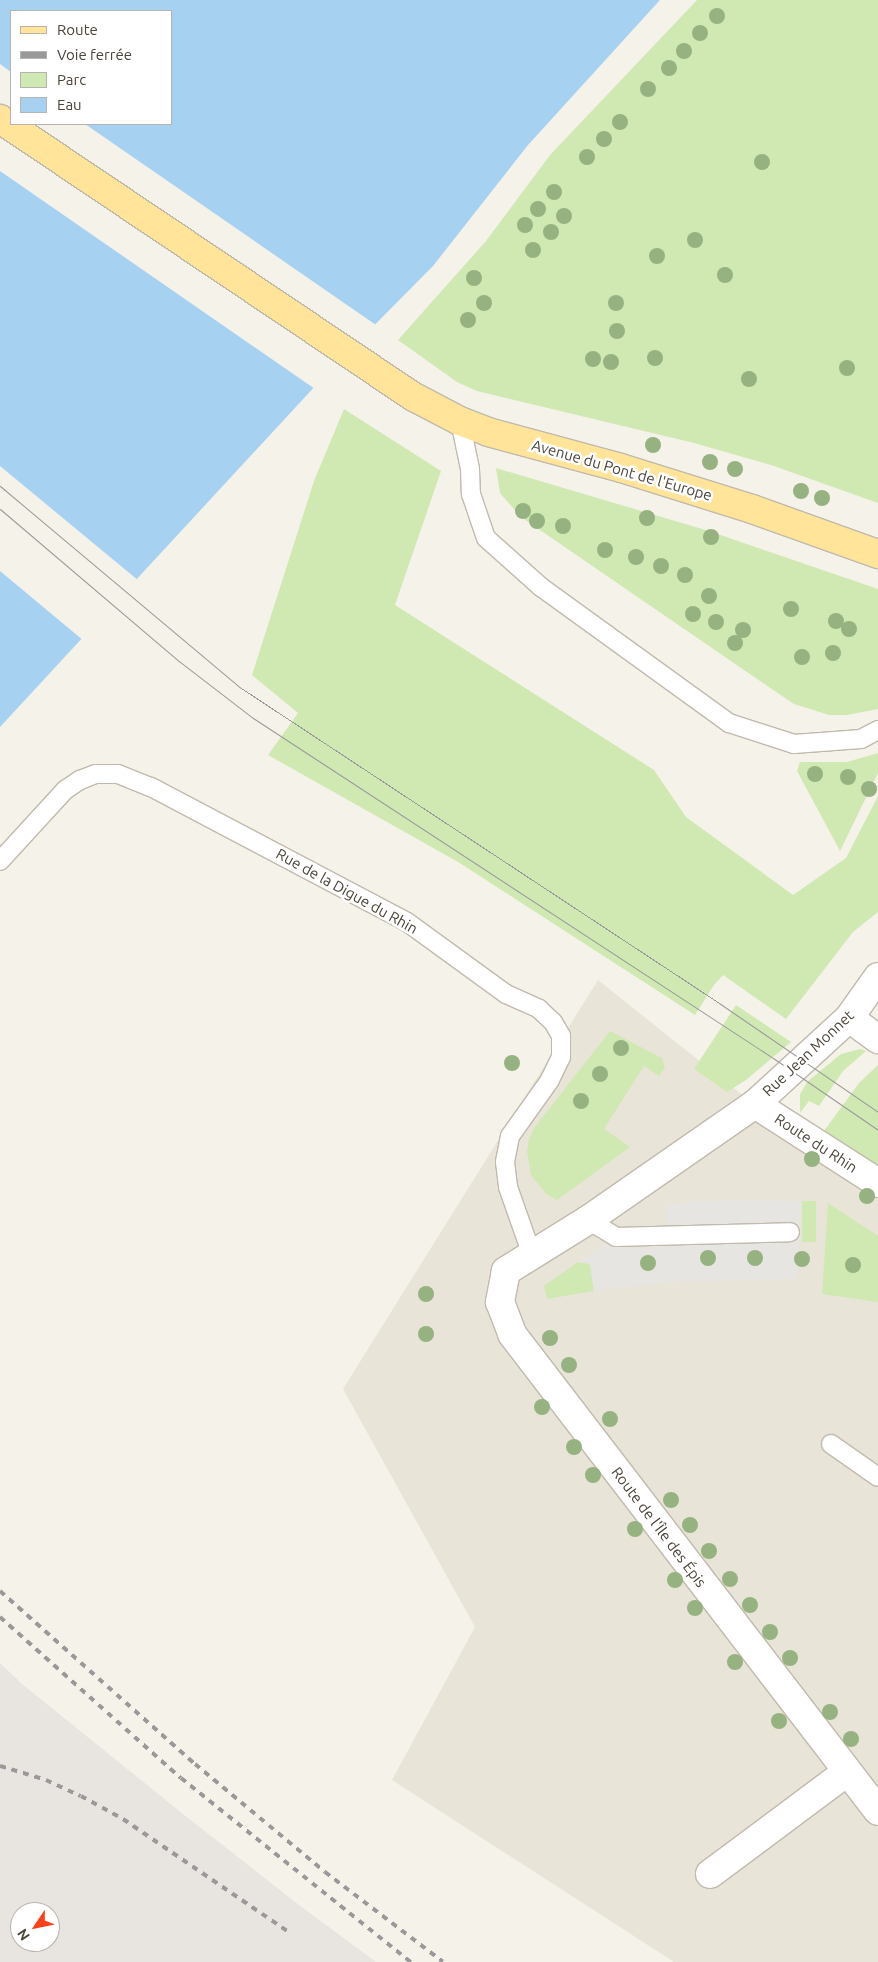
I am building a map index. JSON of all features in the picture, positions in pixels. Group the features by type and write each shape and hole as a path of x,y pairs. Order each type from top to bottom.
{"main road":[{"name":"Avenue du Pont de l'Europe","path":"10,125 414,397 460,421 488,432 621,468 742,506 878,554"}],"street":[{"name":"Rue Jean Monnet","path":"506,1271 588,1220 755,1104 849,1018 878,977"},
{"path":"849,1018 878,1039"},
{"name":"Route du Rhin","path":"755,1104 878,1183"},
{"name":"Route de l'Île des Épis","path":"506,1271 500,1302 512,1334 878,1811"},
{"path":"710,1874 847,1772"}],"lane":[{"path":"460,421 470,469 471,494 486,538 549,593 729,723 794,744 861,739 878,730"},
{"name":"Rue de la Digue du Rhin","path":"0,861 65,790 80,780 96,774 118,774 151,787 407,922 506,994 538,1009 553,1022 561,1036 561,1057 550,1080 510,1136 505,1162 508,1187 532,1255"},
{"path":"588,1220 616,1237 790,1232"},
{"path":"831,1444 878,1477"}],"shaded area":[{"path":"598,980 810,1149 878,1191 878,1962 674,1962 392,1780 475,1627 343,1389"},
{"path":"735,1200 802,1201 797,1279 664,1282 594,1291 590,1264 578,1262 633,1224 636,1228 667,1225 667,1203"},
{"path":"0,1663 22,1684 188,1818 299,1905 376,1962 0,1962"}],"green space":[{"path":"697,0 878,0 878,503 771,465 694,443 477,391 457,382 398,340 486,241 550,155"},
{"path":"344,409 441,471 395,605 654,770 686,817 793,895 846,858 878,796 878,912 853,932 786,1019 723,975 714,985 695,1015 458,862 268,755 298,713 252,675 314,481"},
{"path":"496,468 709,531 878,589 878,709 847,715 829,715 794,704 521,517 500,493"},
{"path":"878,753 878,773 840,851 797,771 800,762 847,762"},
{"path":"736,1005 791,1042 746,1080 727,1092 694,1069"},
{"path":"610,1031 662,1058 665,1068 659,1076 644,1066 604,1129 630,1147 557,1200 546,1194 531,1175 527,1151 529,1139 534,1128"},
{"path":"860,1049 866,1051 843,1071 819,1106 809,1101 800,1113 800,1094 808,1081 841,1054"},
{"path":"878,1065 878,1173 821,1135 859,1083"},
{"path":"802,1201 816,1201 816,1242 802,1242"},
{"path":"828,1203 878,1236 878,1302 822,1294"},
{"path":"578,1262 590,1264 594,1291 547,1299 544,1286"}],"water":[{"path":"0,0 660,0 528,145 433,266 330,370 0,727"}],"pier":[{"path":"0,64 10,71 10,125 86,125 376,325 315,389 0,171"},
{"path":"0,466 139,581 84,641 0,571"}],"tram line":[{"path":"0,486 241,688 719,1003 878,1112"},
{"path":"0,509 180,662 253,718 773,1058 878,1130"}],"railway":[{"path":"0,1591 195,1764 325,1872 443,1962"},
{"path":"0,1617 181,1778 411,1962"},
{"path":"0,1766 46,1780 81,1796 123,1819 287,1931"}]}
